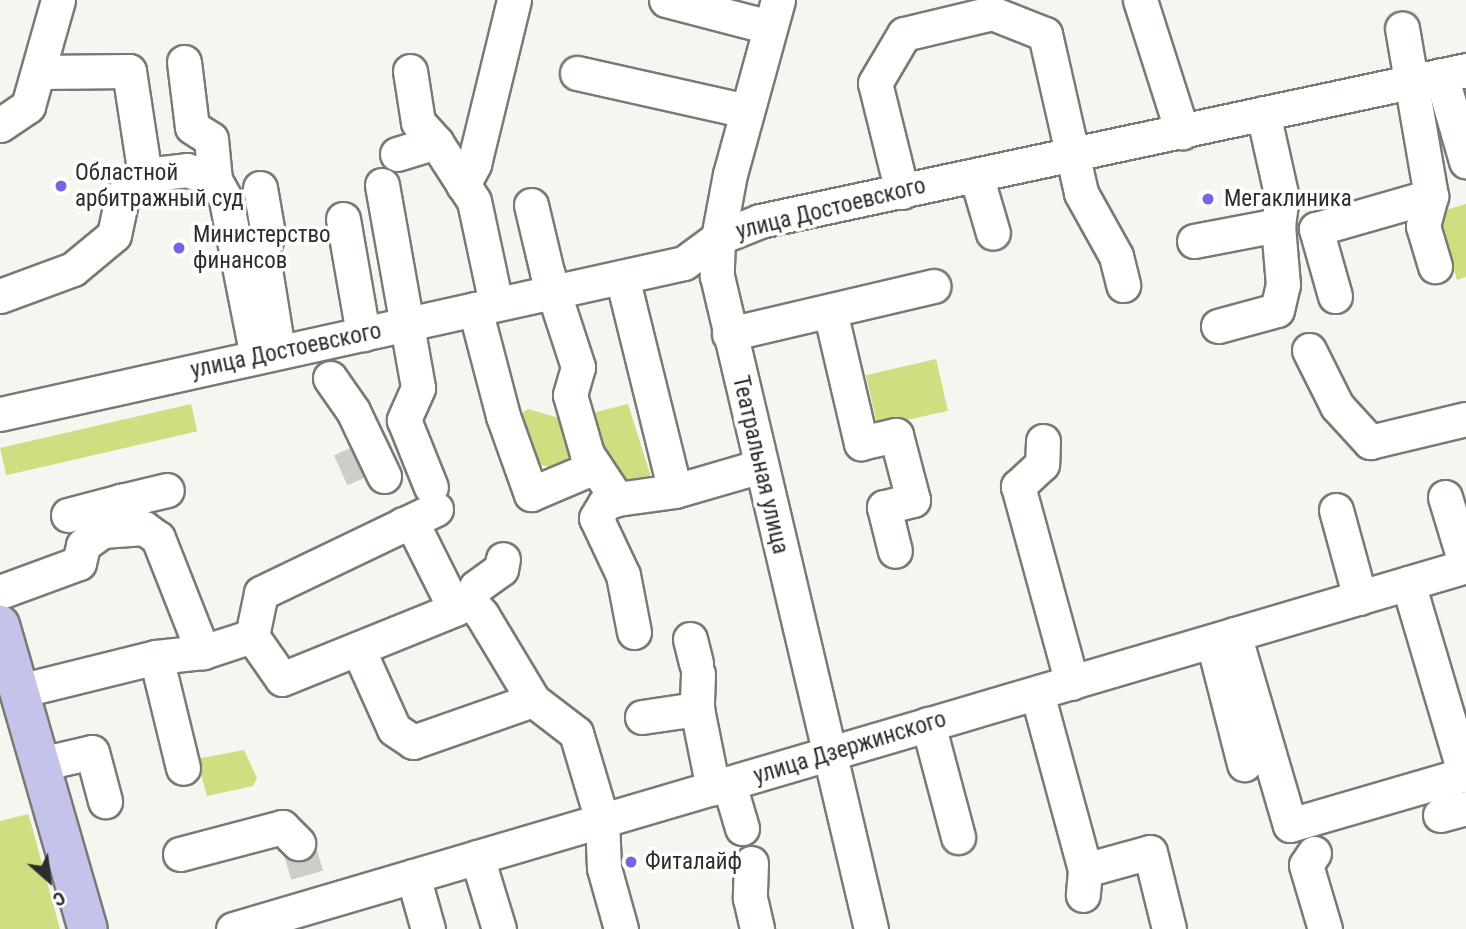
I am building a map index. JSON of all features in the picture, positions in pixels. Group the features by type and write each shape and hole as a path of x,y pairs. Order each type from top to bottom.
{"main road":[{"path":"0,625 11,678 40,764 89,929"}],"street":[{"path":"0,125 28,106 40,72 58,0"},
{"path":"463,186 474,164 514,0"},
{"path":"666,0 774,13"},
{"path":"1140,0 1182,132"},
{"name":"Театральная улица","path":"774,13 747,111 718,238 718,276 729,334 871,929"},
{"path":"902,192 875,83 904,34 992,13 1045,34 1081,193 1116,256 1123,285"},
{"path":"1402,28 1440,76 1466,162"},
{"path":"184,62 192,127 211,139 215,180 226,200 268,354"},
{"path":"40,72 129,71 145,175"},
{"path":"410,71 418,121 436,142 474,201 486,307 503,416 531,494 595,467"},
{"path":"577,73 747,111"},
{"path":"1435,266 1423,226 1431,196 1414,112 1440,76"},
{"name":"улица Достоевского","path":"0,414 684,263 718,238 761,221 1440,76"},
{"path":"1218,326 1277,310 1283,285 1278,225 1282,198 1263,113"},
{"path":"397,154 436,142"},
{"path":"0,296 73,269 114,235 122,196 145,175 187,170 215,180"},
{"path":"976,174 993,233"},
{"path":"382,185 418,388 404,420 433,498 403,524 261,593 252,635 285,686 462,605 476,587 500,569 503,559"},
{"path":"260,188 268,234 262,251 268,354"},
{"path":"1335,296 1316,229 1431,196"},
{"path":"531,205 553,292 578,367 570,395 587,454 617,499"},
{"path":"343,219 363,334"},
{"path":"1194,241 1278,225"},
{"path":"622,277 675,491"},
{"path":"729,334 933,286"},
{"path":"830,311 861,443 895,435 910,487 913,500 884,507 895,551"},
{"path":"327,342 330,378 349,449"},
{"path":"1309,350 1337,406 1369,456 1466,419"},
{"path":"330,378 353,411 384,476"},
{"path":"1043,441 1042,464 1018,486 1072,683"},
{"path":"634,632 622,575 596,518 605,503 675,491 761,466"},
{"path":"68,515 167,490"},
{"path":"1445,497 1466,566"},
{"path":"0,592 79,564 83,545 102,531 121,502"},
{"path":"1336,510 1360,598"},
{"path":"403,524 416,531 462,605 533,700 576,733 602,820 604,868 621,929"},
{"path":"102,531 145,528 158,538 203,652"},
{"name":"улица Дзержинского","path":"237,928 312,893 413,876 1466,566"},
{"path":"1224,637 1290,825 1465,775 1408,583"},
{"path":"11,678 203,652 252,635"},
{"path":"1224,637 1244,764"},
{"path":"359,651 394,729 414,742 533,700"},
{"path":"156,657 183,768"},
{"path":"694,658 697,709 721,786 741,828"},
{"path":"1037,693 1084,883 1150,852 1169,929"},
{"path":"642,717 697,709"},
{"path":"928,724 958,837"},
{"path":"40,764 92,752 105,801"},
{"path":"180,854 282,827 298,844"},
{"path":"1314,853 1306,865 1325,929"},
{"path":"477,857 499,929"},
{"path":"751,863 750,898 757,929"},
{"path":"413,876 428,929"}],"green space":[{"path":"1466,204 1466,277 1457,280 1438,212"},
{"path":"936,359 948,411 878,427 866,375"},
{"path":"191,404 197,431 6,475 0,448"},
{"path":"628,404 651,477 636,482 610,474 584,415"},
{"path":"528,409 559,418 571,433 579,460 565,472 539,464 520,415"},
{"path":"244,750 257,778 253,786 207,796 197,759"},
{"path":"28,814 60,929 0,929 0,821"}],"tunnel":[{"path":"349,448 366,486"},
{"path":"298,843 309,881"}],"place":[{"name":"Областной арбитражный суд","path":"61,186"},
{"name":"Мегаклиника","path":"1208,199"},
{"name":"Министерство финансов","path":"179,248"},
{"name":"Фиталайф","path":"631,862"}]}
